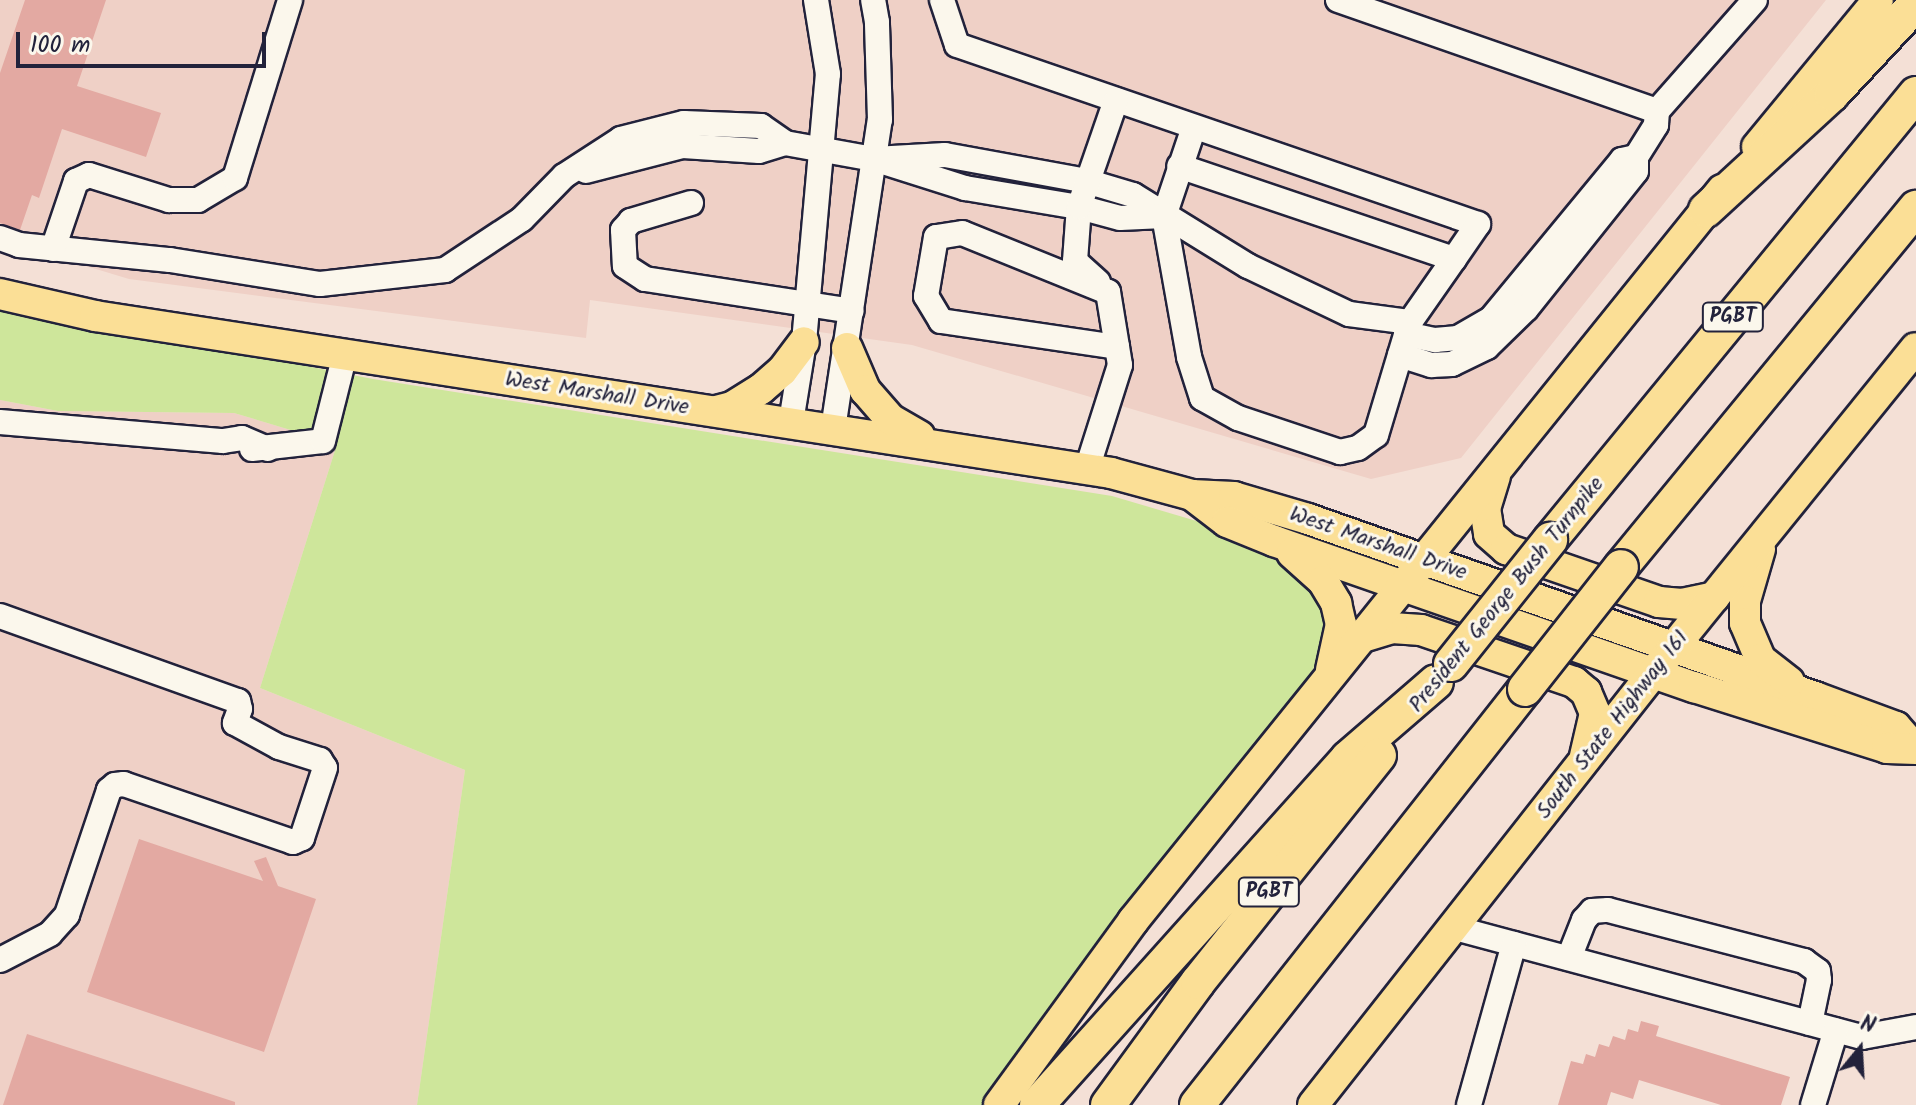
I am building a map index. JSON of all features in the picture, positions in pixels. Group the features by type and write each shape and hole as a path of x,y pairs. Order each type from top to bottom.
{"highway":[{"path":"1706,210 1832,94 1916,4"},
{"name":"President George Bush Turnpike","path":"1108,1105 1198,982 1550,540 1916,94"},
{"path":"1197,1105 1279,997 1621,567 1916,208"},
{"path":"1037,1105 1348,758 1444,673"},
{"path":"1221,1105 1279,997"}],"main road":[{"path":"999,1105 1133,921 1878,0"},
{"name":"West Marshall Drive","path":"0,294 95,316 1087,469 1192,495 1234,497 1423,559 1815,697 1896,727 1915,749"},
{"path":"712,412 732,407 761,389 782,371 804,342"},
{"path":"847,348 865,390 890,419 940,447"},
{"name":"South State Highway 161","path":"1313,1105 1451,927 1583,766 1672,649 1916,348"},
{"path":"1496,470 1485,508 1489,534 1506,549 1659,602 1682,604 1714,597"},
{"name":"West Marshall Drive","path":"1192,495 1227,522 1274,541 1653,674 1887,748 1915,749"},
{"path":"1764,535 1745,601 1745,623 1760,659 1779,676 1815,697"},
{"path":"1274,541 1306,562 1323,581 1336,603 1341,624 1329,682"},
{"path":"1363,637 1392,628 1421,630 1574,682 1586,692 1595,713 1583,766"}],"lane":[{"path":"53,249 76,181 89,175 169,200 198,200 214,194 235,178 290,0"},
{"path":"791,422 804,342 828,74 816,0"},
{"path":"833,429 880,120 877,22 873,0"},
{"path":"942,0 957,45 1478,224 1405,337 1376,435 1358,448 1340,452 1238,418 1202,398 1189,357 1164,216 1194,127"},
{"path":"1338,0 1657,111"},
{"path":"874,159 945,155 1086,181 1133,195 1248,266 1405,337 1431,365 1452,364 1487,347 1526,309 1636,171 1636,157 1656,125 1657,111 1755,0"},
{"path":"1087,469 1120,365 1108,292 1075,261 1079,207 1116,100"},
{"path":"0,238 19,245 170,260 320,284 445,270 522,219 564,176 621,139 684,123 761,126 785,143 874,159 965,188 1079,207 1120,218 1164,216"},
{"path":"1179,166 1454,259"},
{"path":"962,233 965,188"},
{"path":"691,203 631,221 623,230 625,266 645,279 852,311"},
{"path":"1108,292 962,233 936,237 926,296 941,321 1117,347"},
{"path":"0,422 223,441 242,438 268,449 323,441 345,354"},
{"path":"0,616 238,701 240,709 235,723 279,747 320,760 325,768 302,838 293,842 124,784 115,785 109,790 67,915 50,934 0,960"},
{"path":"1569,958 1584,920 1592,911 1608,910 1804,961 1818,971 1819,980 1810,1023"},
{"path":"1451,927 1862,1037 1916,1027"},
{"path":"1469,1105 1514,944"},
{"path":"1813,1105 1836,1030"}],"shaded area":[{"path":"0,0 1826,0 1461,458 1371,479 912,345 590,300 586,338 129,279 0,240"},
{"path":"0,400 58,411 234,413 337,444 260,688 465,770 417,1105 0,1105"}],"green space":[{"path":"0,306 373,379 1112,496 1210,525 1291,560 1321,595 1328,643 1312,671 989,1105 417,1105 465,770 260,688 337,444 234,413 58,411 0,400"}],"building":[{"path":"25,0 106,0 77,86 161,113 146,157 62,129 39,198 32,195 20,230 0,223 0,73"},
{"path":"139,839 263,881 254,861 266,857 278,886 316,899 264,1052 87,992"},
{"path":"1641,1021 1659,1026 1656,1036 1790,1077 1781,1105 1721,1105 1639,1080 1633,1099 1611,1092 1607,1105 1558,1105 1571,1061 1583,1064 1586,1054 1595,1057 1599,1044 1609,1047 1613,1036 1625,1040 1628,1029 1638,1032"},
{"path":"27,1034 235,1102 235,1105 3,1105"}]}
